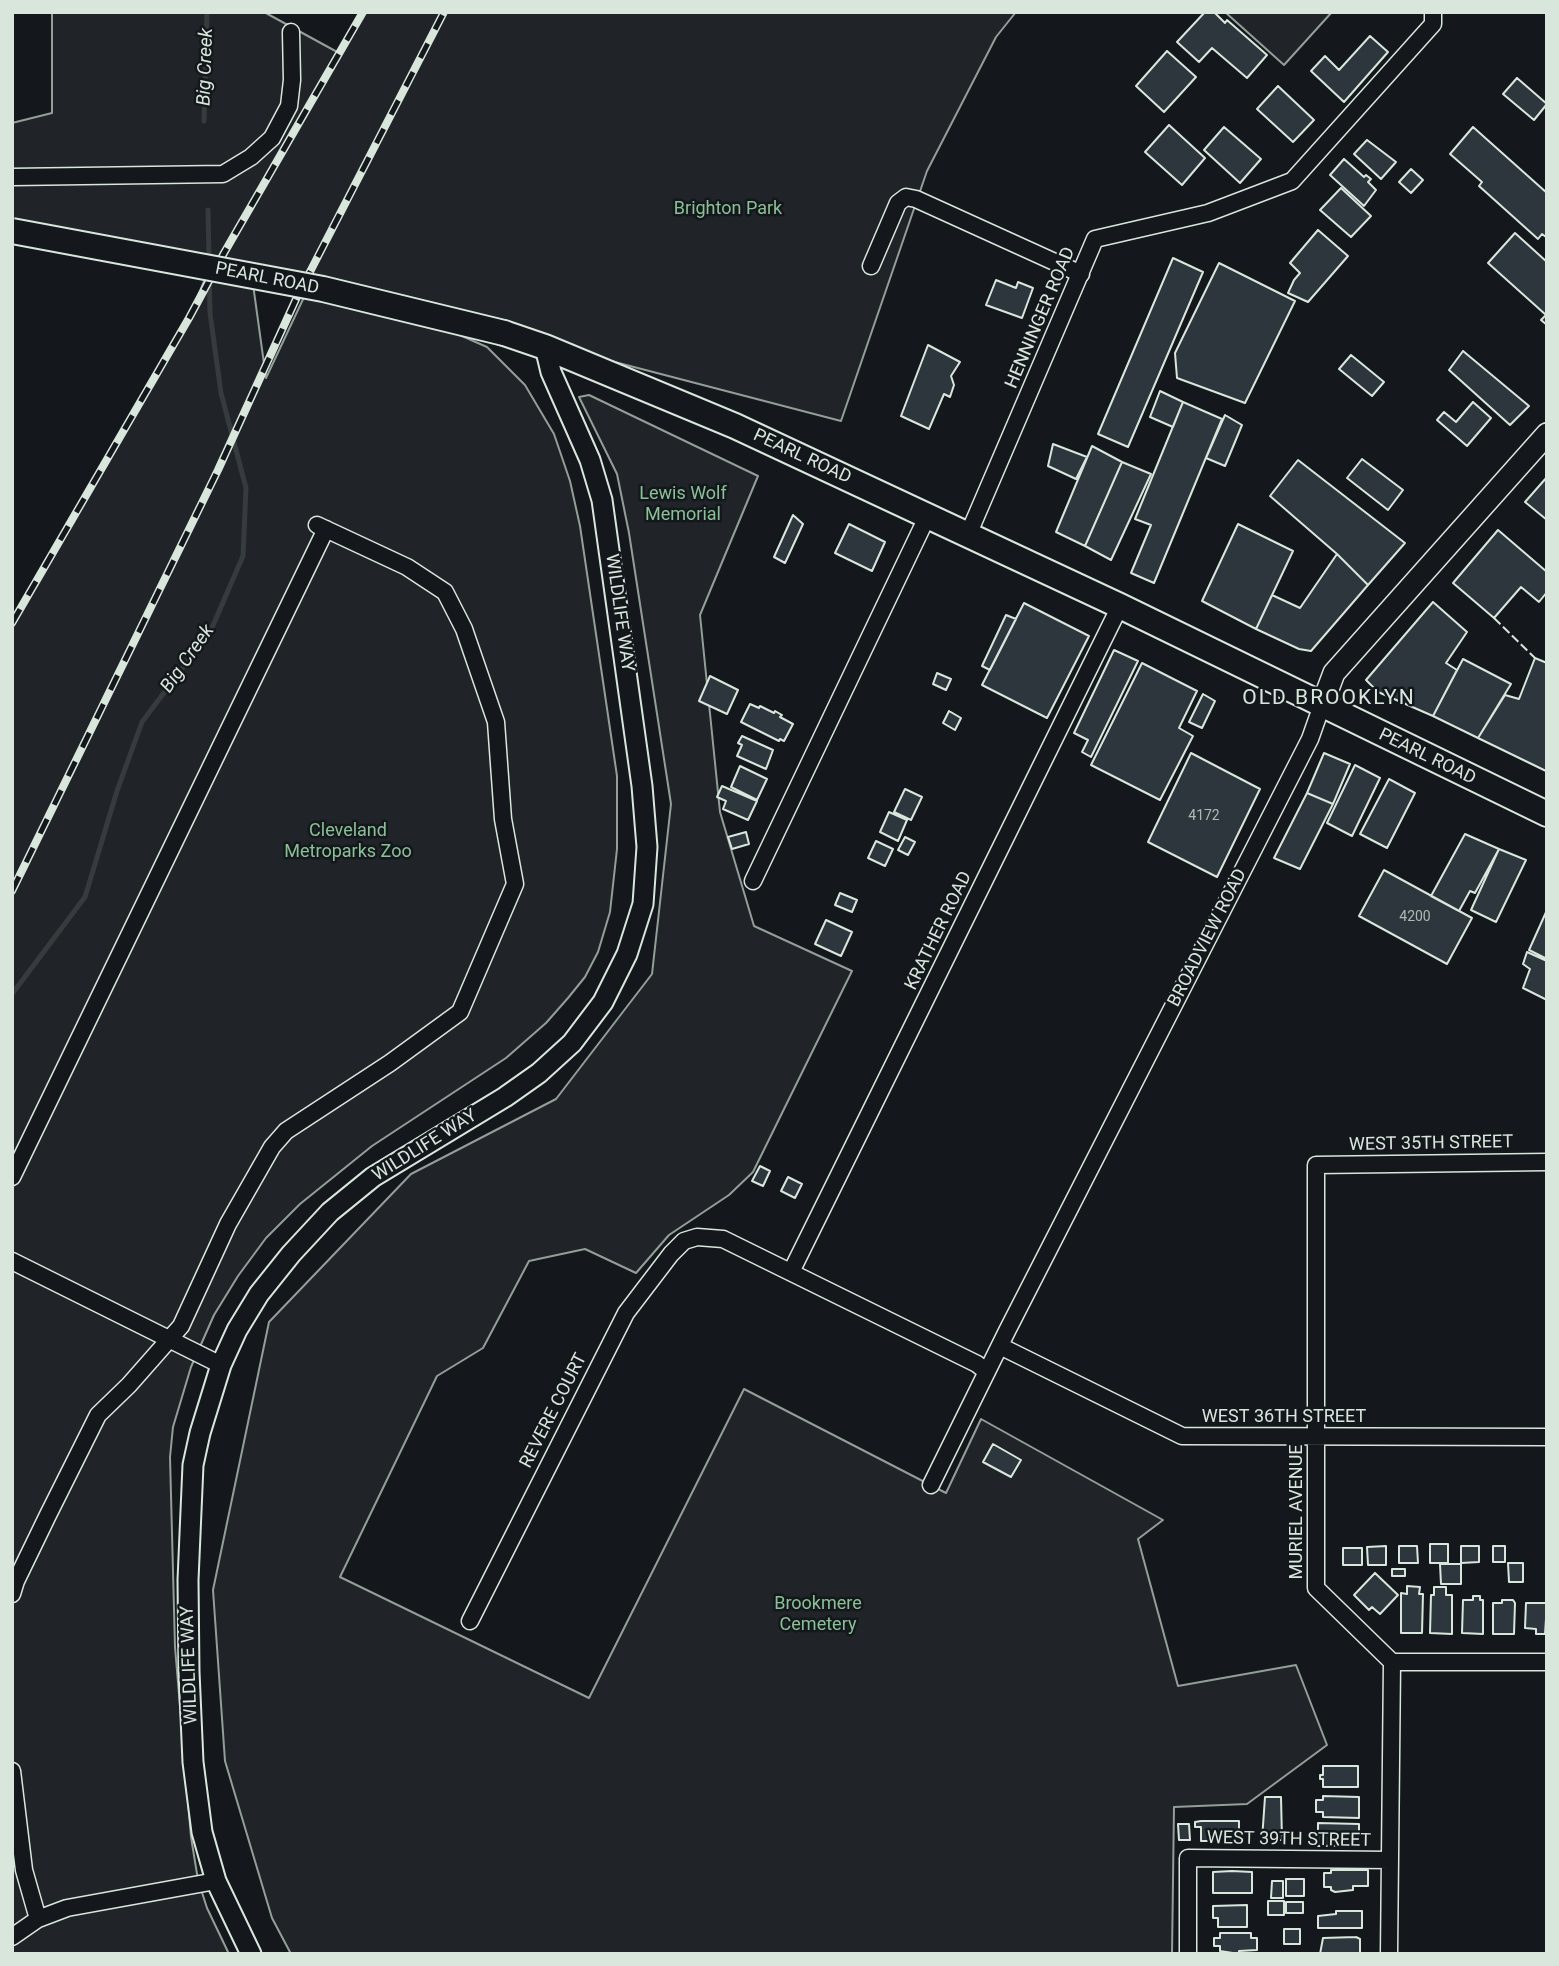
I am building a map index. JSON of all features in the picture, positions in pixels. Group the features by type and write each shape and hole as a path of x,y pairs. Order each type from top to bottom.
{"main road":[{"name":"PEARL ROAD","path":"12,231 323,289 504,333 545,347 735,426 929,515 1547,814"},
{"name":"BROADVIEW ROAD","path":"1322,705 1334,673 1547,434"}],"street":[{"name":"HENNINGER ROAD","path":"968,535 1095,239 1208,213 1292,181 1433,18"},
{"path":"12,177 223,174 251,157 272,138 289,106 292,80 291,32"},
{"path":"870,266 898,203 906,197 916,199 1081,274"},
{"name":"WILDLIFE WAY","path":"251,1954 216,1881 202,1832 193,1762 188,1580 193,1465 203,1421 221,1365 237,1330 259,1294 330,1212 373,1177 505,1097 572,1043 595,1012 627,954 643,904 647,848 642,786 602,500 590,460 555,381 545,347"},
{"path":"753,881 929,515"},
{"path":"12,1177 321,527 407,567 445,592 464,629 496,722 503,819 515,884 460,1012 390,1063 286,1130 272,1147 228,1224 181,1326 130,1385 98,1415 43,1524 12,1594"},
{"name":"KRATHER ROAD","path":"792,1272 1120,606"},
{"name":"BROADVIEW ROAD","path":"931,1485 1310,739 1322,705"},
{"name":"WEST 35TH STREET","path":"1316,1165 1547,1161"},
{"name":"MURIEL AVENUE","path":"1316,1165 1316,1588 1392,1662"},
{"name":"REVERE COURT","path":"470,1621 626,1313 671,1254 684,1241 697,1237 723,1239 792,1272"},
{"path":"12,1261 221,1365"},
{"path":"792,1272 977,1364 987,1372"},
{"name":"WEST 36TH STREET","path":"1000,1346 1182,1436 1547,1437"},
{"path":"1389,1954 1392,1662 1547,1662"},
{"path":"12,1772 24,1870 38,1920"},
{"name":"WEST 39TH STREET","path":"1188,1954 1188,1858 1390,1860"},
{"path":"12,1937 38,1920 67,1908 216,1881"}],"green space":[{"name":"Cleveland Metroparks Zoo","path":"52,12 264,12 339,53 363,12 1016,12 996,37 927,171 841,421 469,324 252,277 266,378 305,295 446,329 487,347 525,385 554,434 570,481 580,526 617,776 617,849 610,912 598,952 585,977 568,998 546,1023 506,1058 372,1146 300,1204 266,1238 238,1276 214,1315 191,1367 173,1427 170,1457 175,1647 191,1837 198,1880 207,1908 229,1954 12,1954 12,623 189,318 209,269 12,231 12,123 52,113"},
{"path":"1225,12 1332,12 1284,65"},
{"path":"589,395 758,476 700,615 720,812 754,926 852,971 753,1172 729,1195 669,1235 636,1273 585,1249 529,1261 483,1348 437,1376 340,1577 589,1698 744,1389 946,1493 981,1419 1163,1520 1138,1539 1178,1686 1296,1665 1327,1745 1247,1804 1174,1807 1172,1954 291,1954 272,1918 225,1761 213,1590 269,1322 411,1174 556,1099 652,974 671,804 629,533 617,474 579,397"}],"building":[{"path":"1205,12 1214,12 1225,23 1227,20 1267,55 1247,78 1212,48 1199,62 1177,42"},
{"path":"1370,36 1388,52 1344,102 1311,71 1325,56 1339,70"},
{"path":"1167,51 1196,77 1164,112 1136,86"},
{"path":"1517,78 1547,104 1534,120 1503,94"},
{"path":"1278,86 1314,120 1293,142 1257,109"},
{"path":"1169,125 1205,158 1182,185 1145,152"},
{"path":"1224,127 1261,159 1240,183 1204,150"},
{"path":"1473,127 1547,193 1546,237 1542,234 1538,239 1479,186 1482,182 1450,154"},
{"path":"1367,140 1396,162 1381,179 1354,154"},
{"path":"1344,159 1364,177 1366,175 1371,179 1368,182 1376,190 1364,206 1330,175"},
{"path":"1411,169 1423,180 1411,193 1399,182"},
{"path":"1341,188 1371,216 1351,237 1320,210"},
{"path":"1318,230 1348,256 1308,302 1288,293 1300,273 1290,263"},
{"path":"1515,233 1547,262 1547,325 1541,320 1546,315 1488,263"},
{"path":"1173,258 1203,272 1128,447 1098,434"},
{"path":"1219,263 1295,301 1245,403 1177,378 1175,353"},
{"path":"996,280 1016,288 1018,282 1033,288 1022,318 986,305"},
{"path":"928,345 960,362 951,376 954,385 950,397 944,394 929,429 901,416"},
{"path":"1463,351 1529,406 1510,425 1449,370"},
{"path":"1351,355 1384,382 1372,396 1339,369"},
{"path":"1160,391 1183,402 1173,427 1150,417"},
{"path":"1183,402 1222,419 1154,583 1131,573 1151,525 1135,519"},
{"path":"1473,402 1491,418 1467,446 1437,420 1444,412 1456,422"},
{"path":"1225,415 1242,425 1225,466 1206,458"},
{"path":"1053,444 1087,457 1076,479 1048,466"},
{"path":"1092,446 1122,462 1085,546 1056,532"},
{"path":"1362,459 1403,490 1388,510 1347,478"},
{"path":"1298,460 1405,543 1368,585 1337,554 1270,496"},
{"path":"1122,462 1151,474 1111,560 1085,546"},
{"path":"1547,477 1547,520 1525,502"},
{"path":"793,515 803,524 785,563 774,557"},
{"path":"849,524 885,542 872,571 835,553"},
{"path":"1238,524 1293,551 1256,629 1202,601"},
{"path":"1498,530 1547,572 1547,592 1539,602 1521,587 1494,618 1453,583"},
{"path":"1337,554 1368,585 1311,651 1299,649 1256,629 1272,595 1300,608"},
{"path":"1433,602 1467,632 1446,663 1457,670 1433,716 1378,692 1366,680"},
{"path":"1024,603 1089,636 1047,718 982,685"},
{"path":"1006,615 1016,619 990,670 982,666"},
{"path":"1114,650 1138,661 1091,757 1082,752 1088,740 1074,733"},
{"path":"1535,658 1547,663 1546,771 1478,738 1505,695 1519,699"},
{"path":"1463,659 1511,684 1478,738 1433,716"},
{"path":"1142,663 1197,691 1179,728 1193,736 1160,800 1091,765"},
{"path":"937,673 951,679 946,690 933,684"},
{"path":"710,676 738,690 727,714 699,701"},
{"path":"1203,694 1215,701 1202,728 1189,722"},
{"path":"750,704 774,713 775,711 793,724 784,741 741,722"},
{"path":"949,711 961,718 955,730 943,723"},
{"path":"742,736 773,750 766,769 737,756 742,745 738,743"},
{"path":"1191,753 1260,789 1217,877 1148,842"},
{"path":"1324,753 1350,764 1333,804 1307,793"},
{"path":"1355,765 1380,778 1352,836 1327,823"},
{"path":"740,766 767,779 757,800 731,787"},
{"path":"1389,779 1415,793 1387,848 1360,834"},
{"path":"722,786 757,801 748,820 723,809 726,801 717,797"},
{"path":"905,789 922,797 911,820 894,812"},
{"path":"1307,793 1333,804 1300,869 1274,858"},
{"path":"889,812 907,820 898,841 880,832"},
{"path":"746,832 749,844 732,849 728,837"},
{"path":"1465,834 1499,849 1475,893 1470,891 1459,911 1431,896"},
{"path":"905,837 915,842 908,855 898,850"},
{"path":"876,841 893,849 885,866 868,858"},
{"path":"1499,849 1526,860 1496,922 1471,910"},
{"path":"1384,870 1472,918 1447,964 1359,916"},
{"path":"840,893 857,900 852,912 835,905"},
{"path":"1547,910 1547,959 1529,950"},
{"path":"826,920 852,932 841,956 815,944"},
{"path":"1527,952 1547,961 1547,1000 1523,988 1530,969 1523,964"},
{"path":"760,1166 770,1171 763,1186 752,1181"},
{"path":"788,1177 802,1184 795,1198 781,1191"},
{"path":"993,1444 1021,1460 1011,1477 983,1462"},
{"path":"1430,1544 1448,1544 1448,1563 1430,1563"},
{"path":"1386,1546 1386,1565 1368,1565 1367,1547"},
{"path":"1399,1546 1417,1546 1418,1563 1399,1563"},
{"path":"1461,1546 1479,1546 1479,1562 1461,1563"},
{"path":"1493,1546 1505,1546 1505,1562 1493,1562"},
{"path":"1343,1548 1362,1548 1362,1565 1343,1565"},
{"path":"1508,1563 1523,1563 1523,1582 1509,1582"},
{"path":"1440,1564 1461,1564 1461,1584 1441,1584"},
{"path":"1392,1569 1405,1569 1405,1576 1392,1576"},
{"path":"1375,1573 1398,1595 1380,1614 1372,1607 1369,1610 1354,1595"},
{"path":"1407,1586 1420,1587 1419,1594 1423,1594 1422,1633 1401,1633 1401,1593 1407,1594"},
{"path":"1434,1587 1446,1587 1446,1595 1452,1595 1452,1634 1430,1633 1431,1595 1434,1595"},
{"path":"1473,1596 1480,1596 1480,1600 1483,1600 1483,1634 1462,1633 1463,1600 1473,1600"},
{"path":"1502,1600 1513,1600 1515,1603 1514,1634 1493,1634 1493,1603 1502,1603"},
{"path":"1526,1603 1547,1603 1545,1634 1536,1634 1536,1629 1525,1628"},
{"path":"1323,1766 1358,1766 1358,1787 1323,1787 1320,1775 1323,1775"},
{"path":"1323,1796 1359,1797 1359,1818 1323,1817 1323,1812 1316,1812 1316,1800 1323,1800"},
{"path":"1265,1797 1281,1797 1282,1840 1262,1840"},
{"path":"1239,1821 1239,1841 1201,1841 1201,1827 1195,1827 1195,1822"},
{"path":"1318,1823 1359,1824 1359,1845 1318,1846 1318,1841 1313,1841 1313,1834 1318,1834"},
{"path":"1178,1824 1189,1824 1190,1840 1179,1840"},
{"path":"1331,1870 1368,1870 1368,1886 1353,1886 1353,1890 1335,1892 1331,1887 1324,1887 1324,1873 1331,1873"},
{"path":"1213,1872 1252,1872 1252,1893 1213,1893"},
{"path":"1286,1879 1304,1879 1304,1896 1286,1896"},
{"path":"1272,1881 1283,1881 1283,1898 1271,1898"},
{"path":"1268,1901 1284,1901 1284,1915 1268,1915"},
{"path":"1286,1902 1303,1902 1303,1913 1286,1913"},
{"path":"1247,1905 1247,1927 1218,1927 1218,1918 1213,1918 1213,1906"},
{"path":"1336,1911 1362,1911 1362,1928 1318,1928 1318,1916 1336,1914"},
{"path":"1284,1929 1300,1929 1300,1944 1284,1944"},
{"path":"1220,1933 1251,1933 1251,1938 1257,1938 1257,1950 1239,1951 1239,1954 1220,1951 1220,1946 1214,1946 1214,1938 1220,1938"},
{"path":"1323,1938 1360,1939 1360,1954 1320,1954"}],"waterway":[{"name":"Big Creek","path":"204,121 207,12"},
{"name":"Big Creek","path":"208,210 209,260"},
{"name":"Big Creek","path":"12,994 85,897 117,791 142,722 211,630 243,556 246,488 221,393 210,313 209,273"}],"railway":[{"path":"12,623 363,12"},
{"path":"12,891 218,470 297,297 444,12"}],"fence":[{"path":"1494,618 1535,658"}],"district":[{"name":"OLD BROOKLYN","path":"1329,699"}],"park label":[{"name":"Brighton Park","path":"728,209"},
{"name":"Lewis Wolf Memorial","path":"683,504"},
{"name":"Brookmere Cemetery","path":"818,1614"}]}
